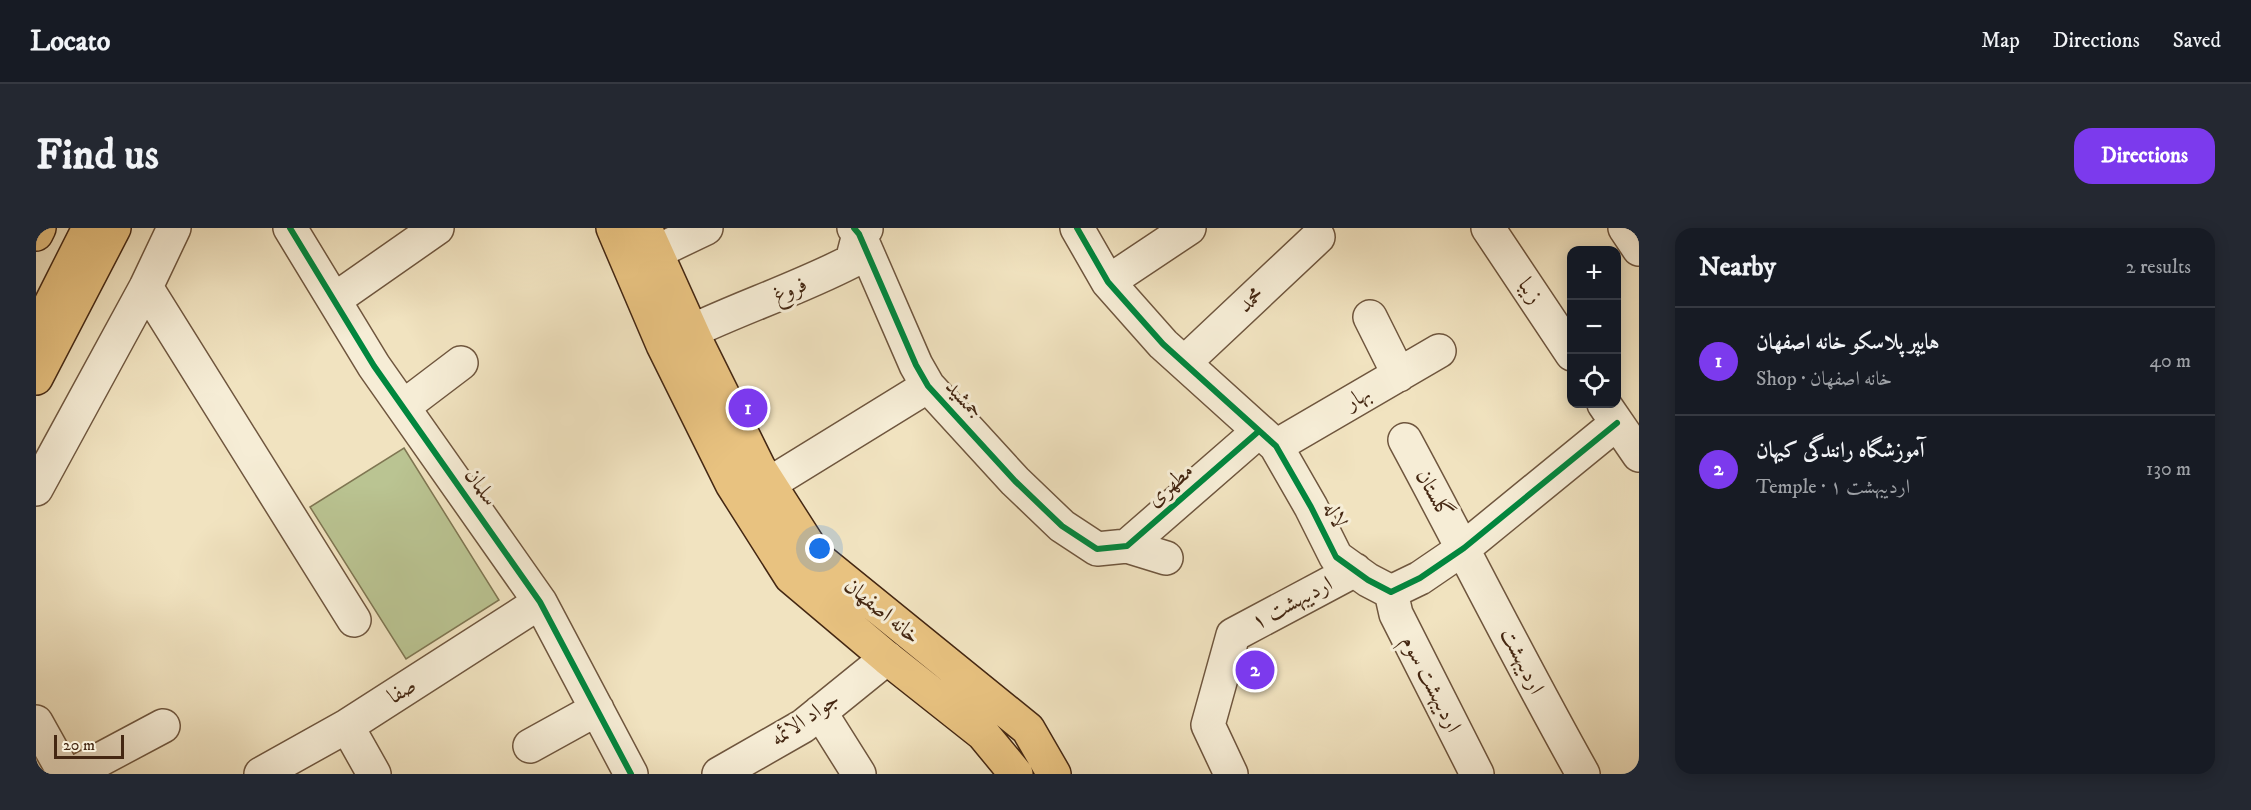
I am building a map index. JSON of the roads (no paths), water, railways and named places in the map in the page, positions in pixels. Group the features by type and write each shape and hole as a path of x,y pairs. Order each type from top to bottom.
{"main road":[{"path":"36,234 39,228"},
{"path":"36,333 89,228"},
{"path":"36,378 114,228"},
{"name":"خانه اصفهان","path":"613,228 677,338 816,557 1028,729 1054,774"},
{"name":"خانه اصفهان","path":"650,240 677,338 732,484 791,577 887,658 983,734 1016,774"}],"street":[{"path":"36,489 146,287 174,228"},
{"name":"سلمان","path":"290,228 374,366 540,602 631,774"},
{"path":"334,300 437,228"},
{"path":"650,240 706,228"},
{"name":"لاله","path":"1077,228 1108,282 1163,344 1268,438 1311,507 1336,557 1368,580 1391,592"},
{"path":"1108,282 1189,228"},
{"name":"زیبا","path":"1488,228 1567,346"},
{"path":"1625,228 1639,249"},
{"name":"فروغ","path":"677,338 826,275 852,261 860,230"},
{"name":"جمشید","path":"860,230 916,365 928,386 1062,526 1112,548 1166,558"},
{"name":"محمد","path":"1184,363 1318,237"},
{"path":"146,287 354,620"},
{"path":"1370,317 1399,375"},
{"name":"بهار","path":"1268,438 1399,375 1439,351"},
{"path":"403,407 461,363"},
{"path":"769,484 928,386"},
{"path":"1391,592 1420,578 1464,548 1611,413 1639,455"},
{"name":"مطهری","path":"1112,548 1268,438"},
{"name":"گلستان","path":"1405,440 1464,548"},
{"name":"اردیبهشت","path":"1464,548 1549,714 1583,774"},
{"name":"اردیبهشت ۱","path":"1230,774 1208,725 1233,635 1355,570"},
{"name":"اردیبهشت سوم","path":"1391,592 1396,614 1477,774"},
{"name":"صفا","path":"261,774 347,726 540,602"},
{"name":"جواد الائمه","path":"719,774 803,726 887,658"},
{"path":"530,746 597,709"},
{"path":"820,712 859,774"},
{"path":"36,722 65,774"},
{"path":"73,774 163,726"},
{"path":"347,726 374,774"}],"place":[{"name":"هایپر پلاسکو خانه اصفهان","path":"748,408"},
{"name":"آموزشگاه رانندگی کیهان","path":"1255,670"}]}
